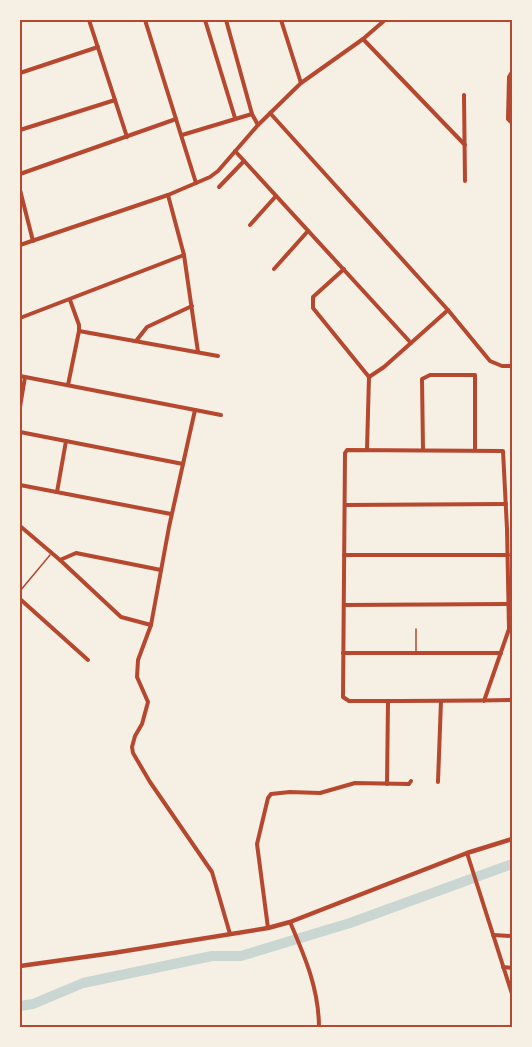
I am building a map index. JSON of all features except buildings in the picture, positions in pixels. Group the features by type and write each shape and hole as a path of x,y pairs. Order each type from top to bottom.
{"street":[{"path":"89,20 127,136"},
{"path":"146,20 196,183"},
{"path":"205,20 235,118"},
{"path":"226,20 252,114 258,124"},
{"path":"281,20 301,83"},
{"path":"20,245 168,195 218,171 258,124 301,83 363,39 385,20"},
{"path":"363,39 465,145"},
{"path":"20,73 98,47"},
{"path":"513,72 509,77 508,119 513,123"},
{"path":"464,95 465,181"},
{"path":"20,130 115,100"},
{"path":"270,113 448,310 490,361 502,366 513,366"},
{"path":"182,135 252,114"},
{"path":"20,174 176,119"},
{"path":"235,151 411,343"},
{"path":"219,187 244,161"},
{"path":"20,190 33,241"},
{"path":"168,195 184,255 198,352"},
{"path":"250,225 276,196"},
{"path":"274,269 308,231"},
{"path":"20,318 184,255"},
{"path":"344,269 313,297 313,308 369,377 368,448"},
{"path":"68,385 80,331 70,300"},
{"path":"136,340 147,327 192,306"},
{"path":"369,377 384,367 448,310"},
{"path":"80,331 218,356"},
{"path":"423,449 422,379 429,375 475,375 475,449"},
{"path":"20,376 221,415"},
{"path":"20,407 25,377"},
{"path":"195,410 171,514 151,625 138,660 137,674 148,702 142,724 133,742 134,753 150,782 212,872 230,934"},
{"path":"20,432 183,464"},
{"path":"57,492 66,441"},
{"path":"484,700 509,629 504,452 475,449 368,448 347,450 345,453 345,605 342,695 349,701 513,700"},
{"path":"20,485 171,514"},
{"path":"345,505 506,504"},
{"path":"20,526 121,617 151,625"},
{"path":"60,560 76,553 161,570"},
{"path":"344,555 508,555"},
{"path":"20,599 87,660"},
{"path":"345,605 508,604"},
{"path":"343,653 501,653"},
{"path":"387,784 388,701"},
{"path":"438,782 441,701"},
{"path":"268,928 256,844 268,798 274,793 331,791 355,783 410,784 411,781"},
{"path":"20,966 268,928 290,922 467,853 513,839"},
{"path":"467,853 502,967 513,994"},
{"path":"290,922 317,995 319,1028"},
{"path":"493,935 513,936"},
{"path":"502,967 513,968"}],"lane":[{"path":"20,591 51,554"},
{"path":"416,629 416,654"}],"waterway":[{"path":"20,1006 33,1004 83,983 212,956 241,956 350,923 512,864"}]}
